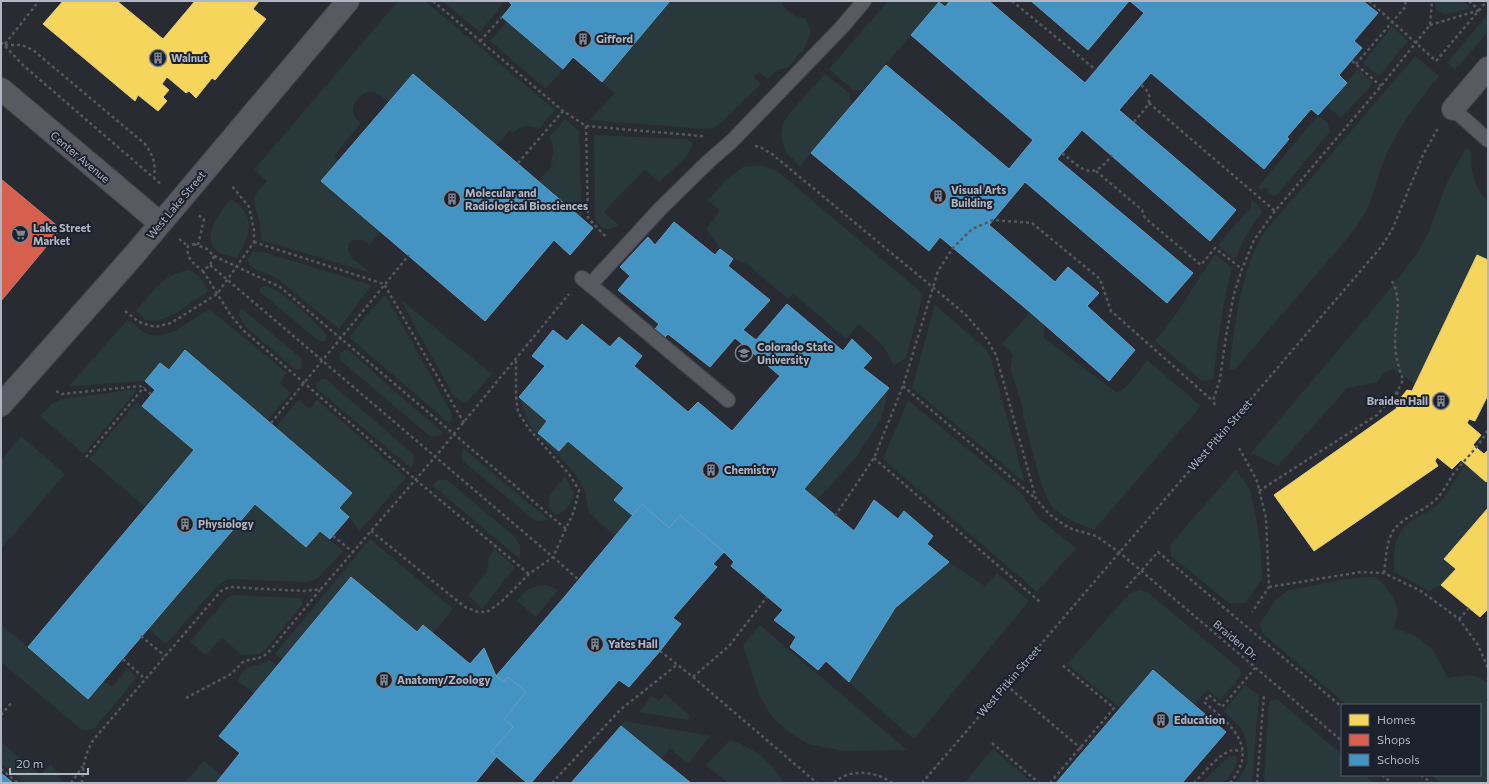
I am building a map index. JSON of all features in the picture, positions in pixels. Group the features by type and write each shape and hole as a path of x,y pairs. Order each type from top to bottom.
{"street":[{"name":"West Lake Street","path":"1,405 160,223 348,1"},
{"path":"1453,109 1488,68"},
{"name":"Center Avenue","path":"1,89 122,193 160,223"}],"lane":[{"path":"728,400 586,281 709,161 732,141 842,27 864,1"},
{"path":"1453,109 1488,140"}],"path":[{"path":"5,45 39,1"},
{"path":"433,1 563,111 586,126 700,136 707,138"},
{"path":"1012,1 1096,70"},
{"path":"1369,1 1436,61 1488,1"},
{"path":"1356,64 1406,6 1405,1"},
{"path":"1213,401 1220,379 1233,301 1242,269 1254,240 1275,211 1416,44 1430,25 1432,1"},
{"path":"1469,1 1480,10"},
{"path":"1430,25 1480,10"},
{"path":"480,41 502,17"},
{"path":"1,42 24,66 154,178 156,166 152,153 145,144 33,50 22,45 5,45"},
{"path":"1352,60 1381,86"},
{"path":"1134,122 1149,102 1150,96 1147,90 1141,85"},
{"path":"1149,102 1275,211"},
{"name":"West Pitkin Street","path":"922,783 1381,247 1395,224 1422,155 1438,127 1453,109"},
{"path":"518,163 563,111"},
{"path":"586,126 588,218 607,238"},
{"path":"732,141 760,147 772,154 965,314 986,338 996,355 1036,499"},
{"path":"1062,153 1078,166 1087,171 1096,171 1104,165 1112,155"},
{"path":"1096,171 1142,210 1145,218 1201,265 1215,248 1242,269"},
{"path":"125,311 139,322 155,327 171,323 217,294 237,268 254,242 254,230 249,207 232,186"},
{"path":"198,245 204,219"},
{"path":"835,516 874,458 903,386 938,271 954,248 972,229 993,220 1032,223 1100,279 1111,311 1213,401 1215,405"},
{"path":"254,242 384,284 464,423"},
{"path":"529,574 416,480 243,330 230,314 203,271 189,259 187,252 188,246 194,244 198,245 206,249 214,256 237,268 280,287 566,529"},
{"path":"271,423 409,255"},
{"path":"203,271 210,265 214,256"},
{"path":"210,265 553,556 579,580"},
{"path":"1259,491 1377,415 1397,392 1403,380 1399,369 1395,344 1399,299 1392,281"},
{"path":"186,698 231,674 244,661 259,658 268,654 321,589 454,435 552,315"},
{"path":"371,531 465,607 478,612 488,612 501,602 529,574 553,556 574,511 579,490 569,474 529,429 518,412 516,396 516,359"},
{"path":"56,391 62,394 140,386 151,394"},
{"name":"Braiden Dr.","path":"903,386 1036,499 1049,514 1069,528 1096,536 1119,552 1341,740"},
{"path":"86,457 144,388"},
{"path":"1397,392 1400,398"},
{"path":"1384,573 1389,541 1393,532 1406,520 1438,497 1454,473 1484,437 1488,429"},
{"path":"1239,448 1257,481 1266,518 1269,586 1252,612"},
{"path":"874,458 1040,602"},
{"path":"333,536 353,552"},
{"path":"1126,588 1158,552 1341,706"},
{"path":"1269,586 1361,572 1384,573 1420,591 1459,619 1478,645 1488,668"},
{"path":"82,783 83,766 94,739 221,591 229,587 304,591 321,589"},
{"path":"694,677 728,646 767,597"},
{"path":"1459,619 1469,608"},
{"path":"141,636 165,656"},
{"path":"660,650 694,677 817,783"},
{"path":"123,659 145,679"},
{"path":"552,783 620,710 678,664"},
{"path":"1050,783 1114,708 1061,664"},
{"path":"1230,783 1241,764 1242,751 1239,737 1228,723 1204,702 1209,695 1222,707 1256,667"},
{"path":"1006,685 1084,751"},
{"path":"1257,783 1264,694"},
{"path":"1,715 12,702"},
{"path":"992,743 1039,783"},
{"path":"1194,783 1212,763 1223,755 1232,750 1242,751"},
{"path":"71,783 83,766"},
{"path":"1,769 18,783"},
{"path":"834,783 839,778 855,773 868,773 884,777 892,783"},
{"path":"1383,776 1392,783"},
{"path":"1422,776 1431,783"}],"shaded area":[{"path":"398,1 425,1 555,110 539,129 525,126 519,128 513,133 510,130 496,145 413,74 389,102 377,93 365,93 359,97 353,107 354,116 361,123 334,156 339,161 381,232 369,245 363,240 354,240 348,244 348,251 352,258 371,273 261,240 259,220 254,203 255,195 267,181 254,170"},
{"path":"442,1 505,1 480,32"},
{"path":"670,1 781,1 782,5 787,11 806,19 811,32 804,49 787,68 777,70 767,79 760,72 753,76 761,84 714,128 702,129 590,120 615,93 602,82"},
{"path":"888,1 950,1 945,7 939,2 864,90 853,90 829,69"},
{"path":"1435,1 1463,1 1470,7 1469,9 1445,14 1436,10"},
{"path":"1488,14 1488,32 1455,70 1447,63"},
{"path":"507,21 563,69 546,89 490,41"},
{"path":"1392,26 1408,41 1380,75 1377,75 1363,63"},
{"path":"1415,56 1439,76 1402,125 1390,147 1364,216 1346,240 1235,369 1229,369 1244,283 1255,250 1263,234"},
{"path":"1358,69 1372,82 1372,84 1341,118 1327,106"},
{"path":"825,74 849,93 852,105 800,166 786,152 781,137 783,123 794,108"},
{"path":"1318,115 1328,123 1330,132 1276,196 1266,193 1269,190 1265,187 1262,190 1258,187"},
{"path":"565,119 579,131 582,218 539,181 553,165 551,162 553,146 549,137"},
{"path":"594,135 687,139 692,143 689,153 659,182 645,169 604,212 618,225 607,230 599,225 595,217"},
{"path":"1466,148 1472,152 1472,172 1476,185 1488,201 1488,260 1477,255 1415,384 1393,369 1384,373 1376,383 1347,388 1278,466 1251,453 1385,295 1418,252 1429,231 1447,182"},
{"path":"760,165 776,170 923,294 906,358 894,365 884,347 859,324 846,339 793,293 788,299 747,264 733,259 720,249 706,229 720,211 708,200 728,178 743,167"},
{"path":"231,199 245,212 249,226 248,234 237,258 217,251 212,245 211,239 211,231 214,224 222,210"},
{"path":"1251,200 1259,206 1262,213 1247,234 1236,258 1232,258 1218,245 1251,207"},
{"path":"253,252 263,252 372,285 339,329 278,279 250,267 248,259"},
{"path":"1215,254 1232,268 1223,309 1213,379 1202,381 1155,341 1174,317"},
{"path":"188,270 201,278 208,291 175,314 157,321 145,320 136,311 152,292 165,280 179,272"},
{"path":"265,286 280,293 306,314 327,335 325,341 319,341 260,292 260,288"},
{"path":"385,294 451,412 452,419 449,423 349,337"},
{"path":"400,299 492,374 467,402 464,403 453,395"},
{"path":"935,305 986,349 991,359 1025,483 912,388"},
{"path":"241,308 301,358 302,365 300,369 294,369 246,327 238,314"},
{"path":"209,309 287,373 279,383 291,393 267,420 185,350 169,370 160,363 145,381 69,386 127,320 147,334 155,336 163,335 180,328"},
{"path":"1030,312 1044,324 1044,338 1116,392 1120,391 1129,384 1147,360 1201,406 1094,530 1068,518 1053,508 1044,491 1036,464 1023,415 1023,409 1011,371 1013,354 1002,344"},
{"path":"344,350 348,350 443,433 439,436 431,437 340,360 340,353"},
{"path":"321,379 326,379 413,454 414,462 411,468 317,389 316,383"},
{"path":"889,388 881,419 857,456 817,500 804,489"},
{"path":"135,389 137,390 84,454 40,416 53,403 62,399"},
{"path":"519,397 547,421 538,434 559,451 568,441 624,488 614,500 632,515 615,536 589,513 585,491 576,475 541,439 529,424"},
{"path":"298,400 310,409 317,400 406,477 360,531 349,517 339,508 352,493 276,427"},
{"path":"908,400 1021,493 1038,518 1076,548 1037,592 883,459"},
{"path":"137,402 194,450 145,507 89,459"},
{"path":"21,436 65,474 1,549 1,460"},
{"path":"463,448 549,520 534,520 464,462 461,457"},
{"path":"1466,464 1486,481 1488,479 1488,508 1444,559 1456,569 1441,585 1429,591 1394,572 1396,541 1403,529 1408,524 1431,510 1439,503"},
{"path":"1236,469 1250,490 1261,550 1262,579 1245,603 1229,603 1171,556 1170,545"},
{"path":"565,476 574,492 572,500 568,506 556,515 548,507 549,496"},
{"path":"438,480 447,480 515,537 520,546 520,559 432,485"},
{"path":"255,504 306,547 320,531 343,551 318,578 308,582 229,579 218,585 166,644 148,629"},
{"path":"370,539 453,609 432,634 423,625 417,632 351,577 283,660 275,654"},
{"path":"494,549 515,567 482,609 468,595 487,572 489,557"},
{"path":"949,562 985,586 997,573 1029,601 914,739 849,682 895,608"},
{"path":"1375,577 1381,581 1394,598 1398,612 1394,628 1416,636 1433,650 1448,678 1473,676 1478,677 1488,683 1488,783 1441,783 1431,776 1481,776 1481,704 1346,704 1262,633 1260,624 1276,599 1289,590 1341,580"},
{"path":"546,585 558,590 536,617 517,601 529,589 536,586"},
{"path":"1139,590 1147,592 1240,669 1240,677 1220,700 1207,689 1194,705 1153,670 1120,708 1067,664 1129,594"},
{"path":"234,595 300,598 303,604 260,654 242,655 222,638 206,655 190,642 228,597"},
{"path":"760,625 907,750 843,751 809,744 791,734 772,717 759,695 743,645"},
{"path":"3,626 88,699 104,681 112,687 127,669 137,677 95,728 82,730 1,662 1,628"},
{"path":"269,660 277,666 255,694 238,681 244,670"},
{"path":"1245,685 1259,695 1252,783 1234,783 1243,772 1246,765 1248,756 1247,745 1242,730 1224,711"},
{"path":"665,694 690,716 688,720 639,712 652,696 659,701"},
{"path":"1277,699 1341,754 1341,776 1366,776 1374,783 1264,783 1269,701"},
{"path":"625,721 710,736 688,764 670,748 661,759 621,726"},
{"path":"730,740 754,751 761,756 774,768 784,783 728,783 706,765"},
{"path":"1,742 41,775 50,764 57,771 62,781 60,783 24,783 1,764"},
{"path":"993,749 1033,783 964,783"},
{"path":"1230,756 1235,756 1237,758 1232,772 1224,783 1202,783 1211,773"},
{"path":"204,761 222,776 216,783 185,783"}],"building: Homes":[{"name":"Walnut","path":"63,1 117,1 163,39 195,1 259,1 253,9 266,19 215,80 212,78 196,98 189,91 186,93 167,77 162,84 169,90 163,97 167,101 158,111 138,95 135,101 43,24"},
{"name":"Braiden Hall","path":"1477,255 1488,260 1488,395 1475,421 1469,419 1467,423 1481,435 1473,445 1484,454 1488,450 1488,479 1486,482 1461,460 1452,469 1437,457 1435,461 1438,466 1314,551 1274,495 1397,408 1395,405 1407,390 1412,391"},
{"path":"1488,508 1488,609 1480,617 1441,585 1456,569 1444,559"}],"building: Shops":[{"path":"1,179 61,229 1,301"}],"building: Schools":[{"name":"Gifford","path":"508,1 670,1 602,82 573,57 563,69 502,17 512,5"},
{"name":"Visual Arts Building","path":"950,1 989,1 1085,83 1144,13 1130,1 1363,1 1378,13 1354,41 1362,48 1339,75 1347,83 1318,115 1311,109 1287,137 1289,139 1264,169 1151,73 1119,110 1236,210 1210,241 1082,130 1057,159 1193,273 1167,303 1025,182 989,225 1055,282 1068,267 1099,293 1087,306 1135,350 1109,381 1030,312 940,237 929,251 811,153 886,65 1009,169 1033,140 911,35 939,2 945,7"},
{"path":"1031,1 1129,1 1088,50"},
{"name":"Molecular and Radiological Biosciences","path":"413,74 593,228 570,255 554,240 485,321 321,181"},
{"name":"Chemistry","path":"674,222 715,255 720,249 733,259 728,266 770,300 743,330 756,340 787,304 843,351 852,339 872,358 863,368 889,388 804,489 854,531 874,500 898,519 904,511 933,536 927,544 949,562 895,608 849,682 826,661 818,670 790,647 796,637 774,620 783,610 731,566 734,562 724,552 680,515 669,528 642,504 632,515 614,500 624,488 568,441 559,451 538,433 547,421 519,397 545,366 532,356 553,330 567,341 582,324 610,347 619,337 642,356 634,366 688,412 698,402 732,431 780,376 735,338 710,367 668,334 662,340 652,333 659,324 618,290 630,276 620,267 648,237 655,245"},
{"name":"Physiology","path":"185,350 352,493 339,508 349,517 330,539 320,531 306,547 255,504 88,699 28,647 194,450 142,406 155,390 145,381 160,363 169,370"},
{"name":"Yates Hall","path":"642,504 669,528 680,515 724,552 713,564 717,567 673,618 681,624 660,651 629,687 619,680 531,783 527,783 491,752 513,727 504,719 526,692 508,677 504,682 496,676"},
{"name":"Anatomy/Zoology","path":"351,577 417,632 423,625 470,664 484,648 496,676 504,682 508,677 526,692 504,719 513,727 491,752 497,756 475,783 216,783 240,753 219,736"},
{"name":"Education","path":"1153,670 1226,732 1182,783 1056,783"},
{"path":"621,726 661,759 691,783 571,783"},
{"path":"1,773 13,783 1,783"}],"place":[{"name":"Gifford","path":"583,39"},
{"name":"Walnut","path":"158,58"},
{"name":"Visual Arts Building","path":"938,196"},
{"name":"Molecular and Radiological Biosciences","path":"452,199"},
{"name":"Lake Street Market","path":"20,234"},
{"name":"Colorado State University","path":"744,353"},
{"name":"Braiden Hall","path":"1441,401"},
{"name":"Chemistry","path":"711,470"},
{"name":"Physiology","path":"185,524"},
{"name":"Yates Hall","path":"595,644"},
{"name":"Anatomy/Zoology","path":"384,680"},
{"name":"Education","path":"1161,720"}]}
